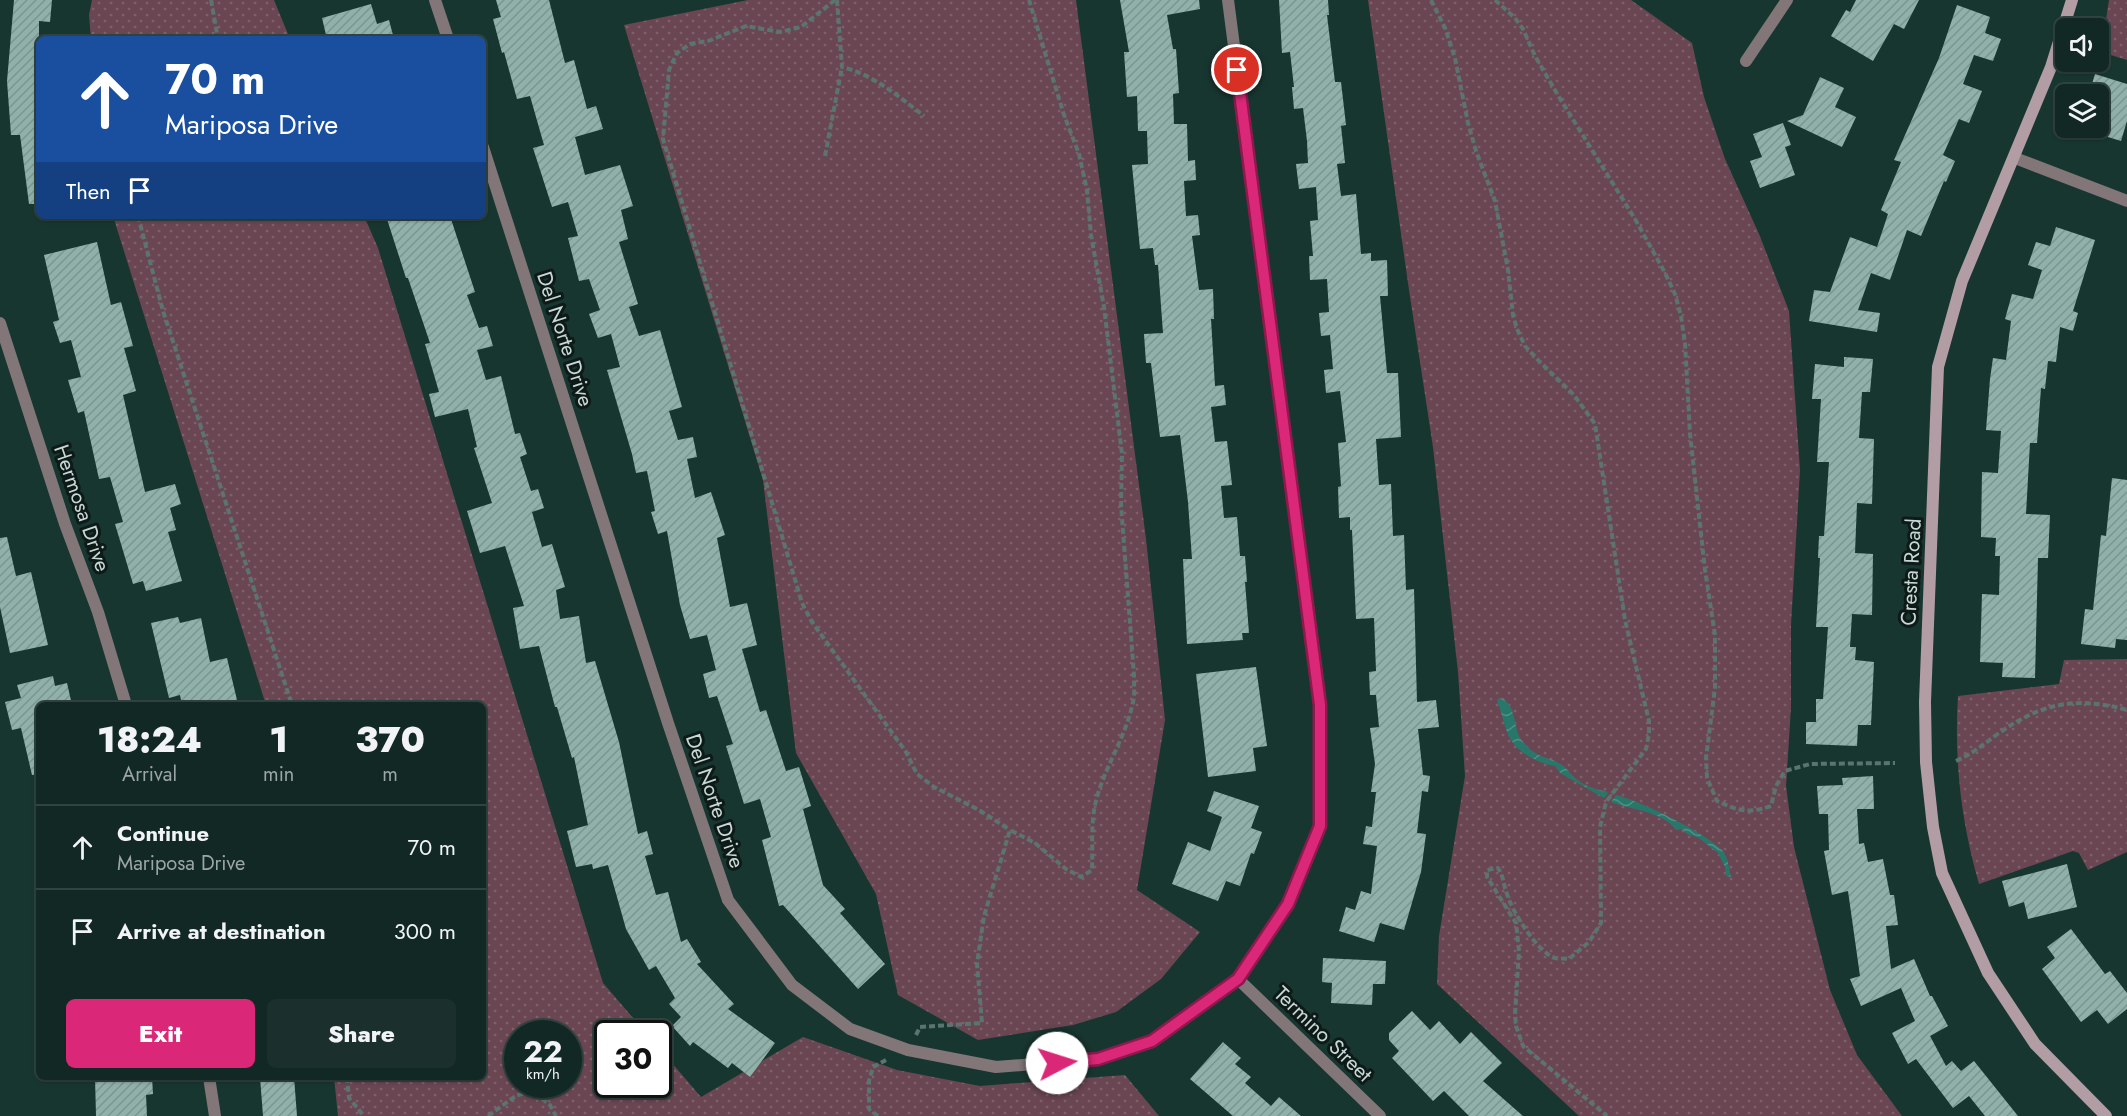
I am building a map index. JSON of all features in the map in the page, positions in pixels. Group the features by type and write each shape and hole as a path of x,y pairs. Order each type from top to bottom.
{"street":[{"path":"435,0 447,36"},
{"path":"1228,0 1320,705 1320,826 1288,904 1238,979"},
{"path":"1746,61 1787,0"},
{"name":"Cresta Road","path":"2072,0 2051,67 1962,281 1938,367 1925,702 1926,762 1933,827 1942,873 1988,973 2036,1044 2106,1116"},
{"name":"Del Norte Drive","path":"486,156 664,712 728,900 792,986 850,1029 904,1048 996,1068 1098,1059 1152,1041 1238,979"},
{"path":"2015,158 2127,201"},
{"name":"Hermosa Drive","path":"0,323 65,524 98,612 125,702"},
{"name":"Termino Street","path":"1238,979 1380,1116"},
{"path":"209,1080 215,1116"}],"path":[{"path":"211,0 217,36"},
{"path":"825,156 842,67 836,0"},
{"path":"836,0 801,27 780,32 746,26 708,41 690,44 677,53 669,70 663,139 802,603 812,622 906,752 917,774 934,787 1035,843 1066,869 1081,877 1092,870 1092,817 1098,794 1126,727 1134,700 1121,505 1122,453 1104,307 1091,235 1087,190 1079,154 1064,115 1029,0"},
{"path":"1431,0 1445,28 1455,58 1468,123 1495,201 1517,329 1525,346 1574,394 1595,424 1625,620 1649,721 1646,749 1606,802 1600,827 1601,923 1589,942 1569,959 1553,957 1537,944 1513,910 1506,892 1504,877 1498,868 1487,870 1486,877 1516,923 1519,951 1516,1026 1523,1046 1607,1116"},
{"path":"1495,0 1515,18 1523,29 1558,97 1653,250 1675,294 1682,316 1690,434 1705,570 1715,635 1715,688 1706,758 1707,778 1717,801 1737,810 1756,811 1771,806 1776,786 1785,771 1810,764 1895,763"},
{"path":"842,67 860,72 884,85 924,116"},
{"path":"139,219 163,311 291,702"},
{"path":"1956,761 1974,752 2011,725 2052,705 2074,702 2113,706 2127,710"},
{"path":"878,1116 869,1109 869,1081 873,1067 911,1044 920,1027 982,1023 977,964 984,915 1010,830"},
{"path":"347,1080 350,1098 364,1116"},
{"path":"488,1116 517,1095 533,1092 550,1105 556,1116"}],"shaded area":[{"path":"92,0 274,0 289,36 91,36 89,15"},
{"path":"748,0 1076,0 1146,539 1165,720 1137,890 1200,932 1161,979 1116,1012 1073,1025 978,1040 898,995 876,894 796,753 763,480 624,25"},
{"path":"1368,0 1631,0 1692,43 1704,97 1725,159 1759,234 1789,311 1800,470 1791,625 1791,707 1786,786 1794,847 1830,990 1857,1055 1902,1116 1579,1116 1437,984 1439,936 1465,776 1458,672 1433,447"},
{"path":"2109,0 2127,0 2127,60 2109,54 2109,18 2106,18"},
{"path":"114,219 365,219 378,248 603,983 635,1020 594,1020 594,1098 672,1098 672,1063 701,1097 803,1037 897,1070 980,1086 1125,1075 1159,1116 338,1116 334,1080 486,1080 486,702 265,702"},
{"path":"2127,659 2127,852 2088,870 2079,853 2073,851 1979,884 1960,791 1957,744 1958,696 2059,684 2064,660"}],"water":[{"path":"1499,698 1509,704 1519,736 1528,747 1537,754 1563,766 1583,784 1606,791 1608,793 1604,798 1560,773 1555,766 1533,759 1520,750 1507,732 1497,700"},
{"path":"1616,795 1672,818 1715,844 1725,854 1731,877 1726,876 1725,867 1718,853 1699,838 1687,834 1682,829 1676,830 1655,815 1611,802"}],"building":[{"path":"14,0 52,0 50,22 39,21 39,36 36,36 36,204 29,204 20,135 11,135 7,81"},
{"path":"496,0 549,0 565,63 574,60 587,109 596,106 603,129 575,137 585,175 620,165 633,206 621,210 628,239 619,242 638,304 629,307 639,336 660,330 682,407 669,411 678,440 693,437 697,457 687,459 695,498 711,492 725,535 717,538 730,607 747,603 757,645 742,649 760,712 766,710 786,771 799,767 811,806 803,809 823,885 845,909 840,913 885,964 858,989 783,905 779,906 762,840 771,837 760,799 744,804 726,746 733,744 717,696 709,698 703,674 716,670 707,635 690,639 680,605 667,531 658,534 651,512 655,511 647,471 636,473 607,370 620,367 611,334 598,338 589,314 600,310 589,279 579,281 568,238 578,236 568,202 552,207 533,148 544,145 530,96 517,99 493,19 501,17"},
{"path":"1120,0 1199,0 1200,9 1167,15 1173,49 1176,49 1179,93 1173,94 1174,124 1187,124 1188,161 1195,160 1196,180 1184,181 1186,216 1198,215 1200,235 1192,236 1199,290 1213,289 1214,319 1211,319 1215,386 1224,385 1226,405 1211,407 1215,442 1227,441 1232,485 1221,486 1224,518 1237,517 1240,556 1245,556 1249,633 1242,633 1243,640 1187,644 1183,559 1192,559 1188,502 1180,435 1160,437 1151,363 1146,363 1144,334 1163,333 1158,265 1155,265 1153,248 1140,249 1132,165 1148,164 1147,131 1138,131 1137,96 1127,97 1124,52 1129,52"},
{"path":"1279,0 1328,0 1329,15 1327,15 1335,82 1341,82 1346,125 1341,126 1345,163 1337,164 1341,196 1356,194 1361,254 1371,253 1371,261 1387,260 1388,296 1380,296 1387,373 1398,373 1401,437 1376,439 1379,485 1391,484 1393,536 1404,535 1406,590 1414,589 1417,702 1436,700 1439,727 1418,729 1423,775 1430,776 1428,792 1422,791 1417,833 1426,834 1421,872 1404,930 1380,923 1374,942 1339,931 1346,907 1355,910 1361,891 1371,894 1377,846 1363,844 1366,826 1372,827 1376,792 1371,792 1375,764 1370,728 1379,727 1376,695 1370,695 1369,672 1376,671 1374,618 1356,619 1350,517 1339,518 1338,487 1341,486 1338,443 1346,442 1340,391 1326,393 1324,370 1333,369 1330,335 1321,336 1319,313 1329,312 1327,279 1310,280 1309,256 1313,256 1310,221 1318,220 1316,187 1299,189 1296,164 1308,163 1307,141 1303,108 1294,109 1290,52 1282,53"},
{"path":"1856,0 1919,0 1904,29 1894,24 1873,61 1831,36 1846,10 1850,12"},
{"path":"371,4 377,24 389,20 393,36 326,36 322,18"},
{"path":"1957,5 1990,17 1985,33 2001,39 1993,61 1974,55 1963,84 1982,91 1969,123 1959,119 1943,155 1955,161 1921,236 1907,230 1890,280 1871,273 1858,310 1880,313 1877,332 1809,321 1814,290 1830,292 1850,237 1877,247 1888,214 1881,210 1901,162 1894,160 1939,58"},
{"path":"2095,74 2127,84 2127,121 2121,141 2109,137 2109,84 2092,84"},
{"path":"1820,77 1844,88 1835,107 1856,117 1842,147 1787,121 1803,115"},
{"path":"1783,123 1791,145 1785,147 1795,175 1760,188 1750,161 1762,157 1753,134"},
{"path":"387,219 451,219 475,292 467,295 479,328 487,326 493,346 477,350 486,380 501,376 515,434 520,433 527,454 520,457 531,491 538,489 544,508 532,512 542,547 552,544 565,587 556,590 560,619 579,616 586,663 595,661 619,742 638,834 647,831 653,854 645,856 656,895 668,892 681,942 687,939 701,962 697,964 734,1004 728,1009 775,1043 750,1077 732,1063 728,1068 693,1042 690,1046 672,1026 681,1017 669,1004 675,998 656,966 649,970 626,929 608,865 593,869 592,864 576,867 567,831 588,825 574,757 572,758 557,707 555,707 539,646 520,649 513,608 524,606 505,546 480,553 467,511 492,503 474,448 477,447 468,409 435,417 429,394 439,392 425,344 430,343 408,278 406,278"},
{"path":"2056,227 2095,240 2073,311 2078,313 2073,331 2060,327 2056,362 2048,361 2045,389 2041,388 2037,443 2030,443 2026,514 2050,515 2048,558 2038,558 2035,678 2002,677 2003,663 1980,662 1982,594 1999,595 2000,556 1995,556 1996,538 1981,537 1982,472 1998,473 2001,431 1986,430 1990,379 1993,358 2006,360 2011,321 2005,319 2012,294 2033,299 2042,270 2028,265 2036,242 2050,246"},
{"path":"97,242 111,305 121,302 133,346 124,348 136,391 123,395 145,492 175,484 181,504 170,508 176,530 168,532 182,581 146,591 143,581 133,584 115,524 123,522 110,477 99,479 84,411 78,413 68,380 81,377 71,340 60,343 53,322 59,320 44,255"},
{"path":"1844,357 1873,359 1870,392 1862,392 1859,438 1874,439 1872,504 1857,503 1855,553 1873,554 1872,615 1852,614 1850,647 1856,647 1855,660 1874,662 1871,725 1858,725 1857,746 1806,744 1806,722 1816,722 1816,699 1823,699 1828,627 1816,627 1819,536 1824,536 1829,462 1817,462 1821,399 1812,399 1815,364 1844,367"},
{"path":"2112,478 2127,480 2127,640 2116,639 2115,648 2081,644 2085,609 2093,610 2101,535 2106,536"},
{"path":"7,537 16,576 31,572 48,645 10,653 0,607 0,538"},
{"path":"178,617 180,623 201,618 210,662 227,658 237,700 181,702 180,695 169,698 151,623"},
{"path":"1256,667 1267,746 1253,748 1256,771 1208,777 1196,674"},
{"path":"53,676 55,686 67,683 71,702 36,702 36,774 32,775 21,728 12,730 5,702 21,698 17,685"},
{"path":"1873,776 1874,809 1857,809 1859,844 1864,843 1868,862 1883,859 1890,895 1894,895 1898,925 1886,926 1891,969 1914,959 1930,996 1948,1026 1930,1036 1946,1066 1952,1061 1961,1071 1974,1061 2018,1116 1985,1116 1969,1096 1953,1108 1916,1059 1908,1064 1892,1033 1915,1021 1901,988 1861,1006 1850,979 1860,976 1848,891 1832,895 1824,851 1829,850 1828,814 1819,814 1817,786 1843,785 1842,778"},
{"path":"1214,791 1259,806 1251,828 1262,832 1254,854 1251,853 1240,886 1226,881 1218,901 1172,884 1188,842 1210,851 1222,817 1207,811"},
{"path":"2067,864 2077,907 2028,919 2024,902 2009,907 2002,881"},
{"path":"2071,929 2105,974 2110,971 2127,993 2127,1009 2108,1024 2097,1010 2081,1022 2042,969 2055,958 2047,947"},
{"path":"1323,958 1386,961 1385,984 1373,984 1372,1005 1331,1003 1332,983 1322,982"},
{"path":"1412,1011 1430,1030 1439,1021 1460,1044 1471,1032 1502,1063 1483,1081 1523,1116 1469,1116 1444,1091 1433,1101 1392,1058 1399,1051 1389,1040 1389,1033"},
{"path":"1223,1042 1241,1058 1235,1064 1251,1077 1245,1083 1271,1106 1279,1097 1301,1116 1233,1116 1190,1079"},
{"path":"95,1080 152,1080 153,1094 146,1095 147,1116 96,1116"},
{"path":"260,1080 294,1080 297,1116 263,1116"}],"route":[{"path":"1057,1063 1098,1059 1152,1041 1238,979 1288,904 1320,826 1320,705 1237,70"}]}
